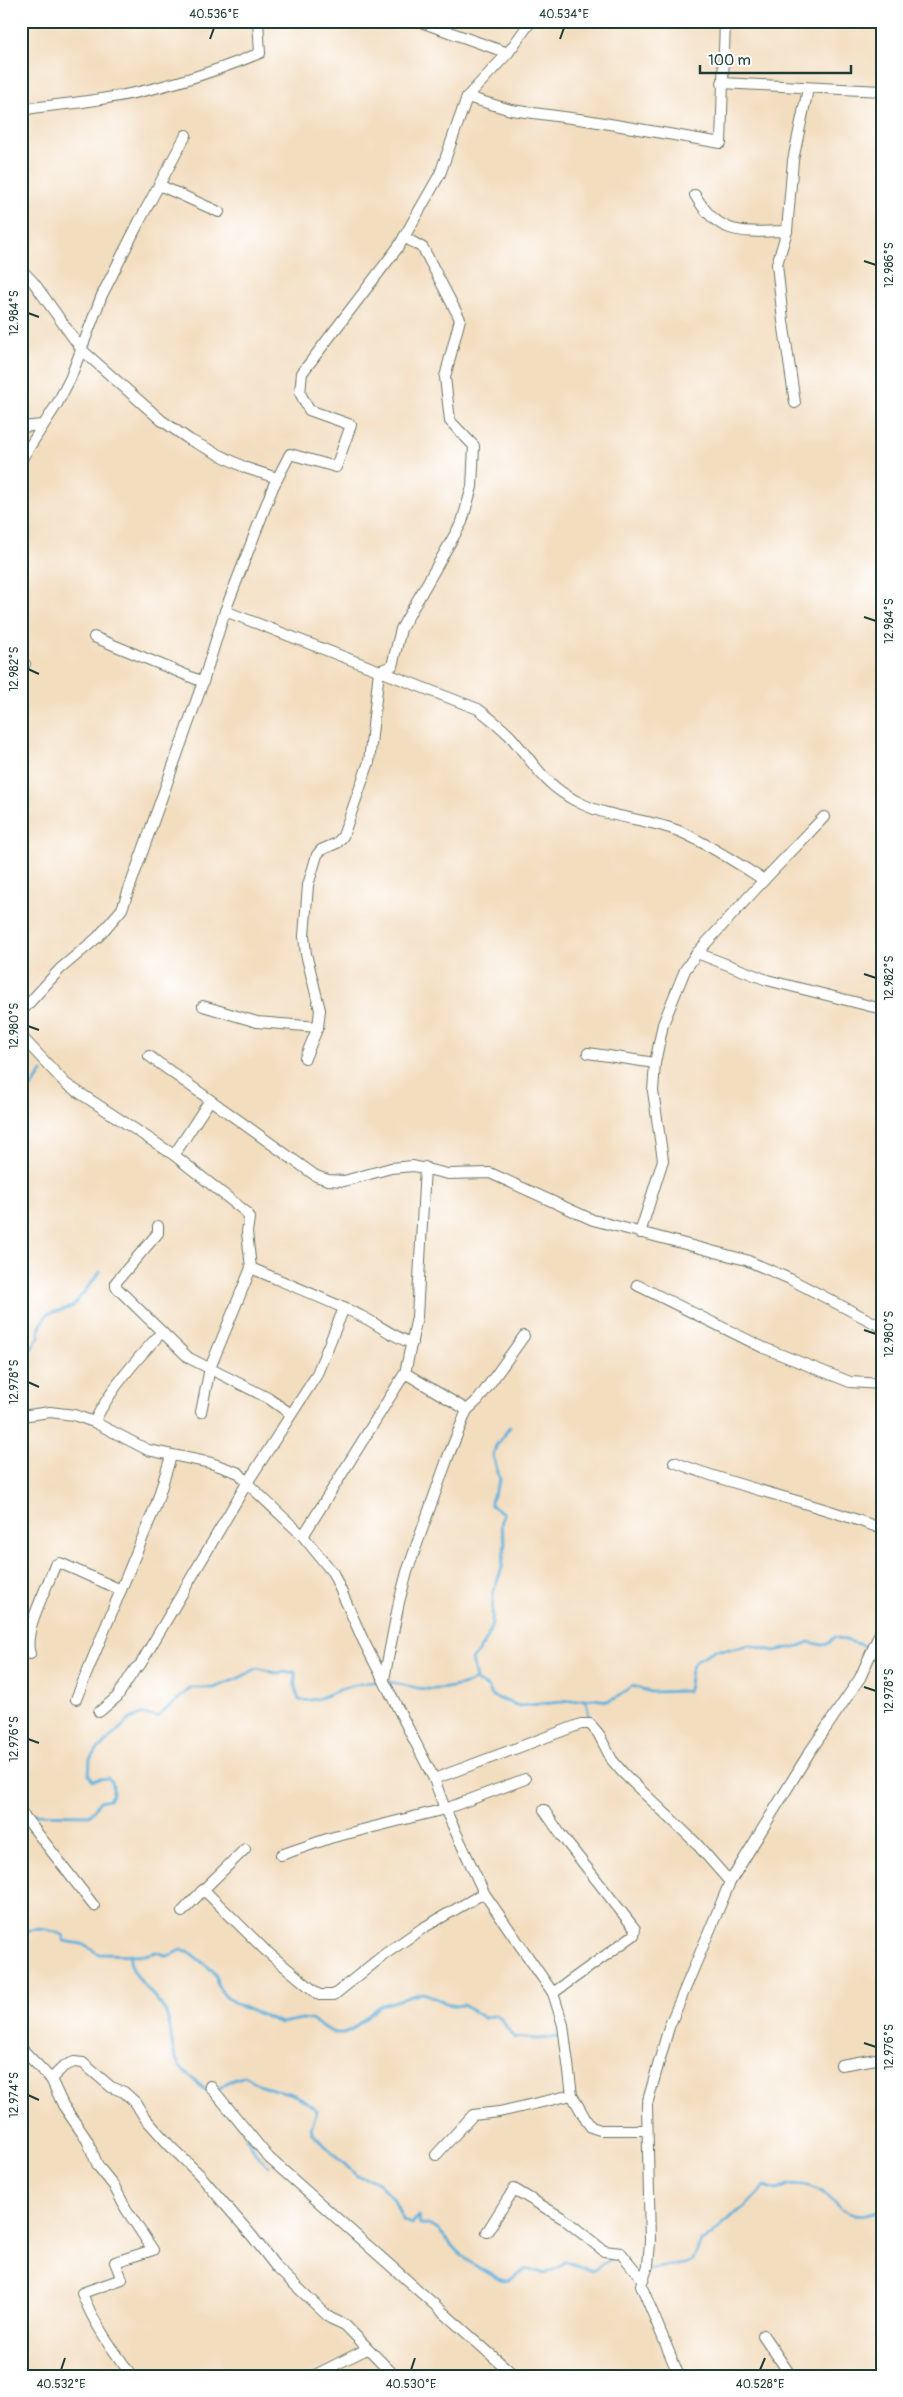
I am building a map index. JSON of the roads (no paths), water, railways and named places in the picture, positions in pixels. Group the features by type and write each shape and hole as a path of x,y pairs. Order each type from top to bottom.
{"street":[{"path":"21,110 102,99 200,76 239,62 260,53 258,21"},
{"path":"418,21 508,52"},
{"path":"21,1012 60,969 98,937 122,909 203,682 225,611 277,478 290,454 336,468 351,425 309,410 300,393 302,373 318,350 352,309 404,237 440,174 467,97 508,52 531,21"},
{"path":"467,97 511,110 586,120 721,143 725,21"},
{"path":"722,83 808,89 882,91"},
{"path":"796,403 783,321 778,264 787,231 793,160 808,89"},
{"path":"21,460 57,404 82,350 102,295 186,136"},
{"path":"159,184 219,212"},
{"path":"695,195 704,212 728,228 745,232 787,231"},
{"path":"379,671 392,666 401,629 462,522 472,487 474,446 450,421 445,377 460,319 423,248 404,237"},
{"path":"21,269 34,283 82,350 160,420 190,440 246,468 277,478"},
{"path":"21,427 42,425"},
{"path":"225,611 358,661 478,710 498,724 512,738 531,764 553,786 578,802 604,813 680,832 764,880"},
{"path":"94,637 203,682"},
{"path":"305,1058 318,1027 320,1010 306,954 304,936 308,885 317,854 321,850 337,843 342,836 369,762 379,671"},
{"path":"640,1233 663,1160 653,1091 655,1063 663,1024 685,970 697,953 824,817"},
{"path":"697,953 767,980 882,1009"},
{"path":"203,1006 257,1022 318,1027"},
{"path":"21,1036 66,1084 174,1155 246,1212 249,1218 247,1232 252,1268 210,1368 201,1412"},
{"path":"588,1053 655,1063"},
{"path":"149,1056 308,1172 328,1180 344,1181 391,1168 413,1166 425,1167 448,1174 490,1173 593,1220 746,1260 790,1279 882,1327"},
{"path":"174,1155 210,1100"},
{"path":"303,1536 405,1373 417,1317 425,1167"},
{"path":"158,1226 158,1233 116,1282 116,1287 189,1358 268,1398 291,1414"},
{"path":"252,1268 298,1290 344,1308 377,1324 402,1340 412,1343"},
{"path":"637,1284 764,1348 850,1382 882,1384"},
{"path":"99,1712 116,1697 140,1664 247,1483 316,1376 344,1308"},
{"path":"94,1422 106,1398 122,1376 162,1332"},
{"path":"384,1679 399,1602 407,1572 467,1410 478,1400 524,1336"},
{"path":"405,1373 467,1410"},
{"path":"21,1416 59,1413 94,1422 148,1450 226,1467 238,1473 303,1536 332,1573 434,1779 445,1809 484,1894 553,1993 563,2025 572,2095 591,2127 600,2130 646,2130"},
{"path":"76,1699 156,1505 171,1456"},
{"path":"674,1462 722,1480 820,1507 882,1530"},
{"path":"30,1654 27,1645 30,1631 55,1565 60,1563 121,1590"},
{"path":"679,2376 643,2292 642,2279 648,2266 650,2242 646,2130 647,2104 669,2027 730,1882 809,1753 860,1678 882,1628"},
{"path":"434,1779 581,1724 590,1724 624,1774 695,1842 730,1882"},
{"path":"281,1855 330,1838 445,1809 525,1779"},
{"path":"544,1810 561,1835 635,1929 634,1935 553,1993"},
{"path":"21,1812 94,1906"},
{"path":"182,1912 246,1849"},
{"path":"202,1891 265,1950 319,1995 328,1997 334,1996 385,1954 423,1928 484,1894"},
{"path":"21,2048 52,2079 63,2105 87,2140 98,2166 114,2186 126,2209 154,2250 115,2262 122,2279 82,2294 87,2308 112,2349 132,2376"},
{"path":"841,2065 882,2058"},
{"path":"52,2079 64,2066 74,2062 83,2063 111,2087 124,2092 135,2102 145,2118 170,2146 199,2174 255,2239 277,2268 330,2318 346,2325 395,2376"},
{"path":"210,2086 269,2158 515,2376"},
{"path":"436,2155 473,2115 499,2112 572,2095"},
{"path":"487,2232 514,2189 564,2219 604,2251 621,2254 642,2279"},
{"path":"763,2335 791,2376"},
{"path":"313,2376 367,2349"}],"waterway":[{"path":"21,1102 42,1072"},
{"path":"21,1364 39,1337 40,1327 47,1314 72,1307 100,1272"},
{"path":"388,1682 432,1689 460,1686 476,1679 472,1660 487,1639 492,1623 493,1593 502,1568 505,1543 501,1526 503,1513 491,1505 500,1480 493,1455 496,1446 510,1427"},
{"path":"474,1680 489,1688 492,1696 519,1706 593,1699 608,1701 616,1698 632,1686 651,1692 688,1691 691,1670 695,1661 715,1650 734,1649 749,1645 774,1651 809,1642 822,1645 828,1644 835,1637 869,1647"},
{"path":"26,1814 90,1815 100,1801 111,1797 113,1791 112,1783 108,1778 93,1780 89,1775 90,1759 95,1752 130,1719 142,1714 157,1717 191,1688 214,1688 258,1668 275,1673 295,1672 295,1688 299,1700 305,1701 321,1698 357,1685 382,1681"},
{"path":"586,1700 590,1722"},
{"path":"21,1932 37,1929 52,1931 63,1935 64,1941 82,1944 99,1954 145,1955 156,1952 168,1956 181,1950 188,1951 213,1971 216,1975 217,1985 226,1997 238,2005 281,2023 302,2019 311,2020 334,2033 343,2033 351,2030 380,2006 422,1993 447,2004 463,2005 484,2018 496,2015 502,2020 513,2037 538,2039 560,2037"},
{"path":"130,1954 130,1962 137,1977 165,2011 168,2018 172,2046 180,2066 195,2081 212,2093"},
{"path":"217,2090 228,2082 245,2076 260,2085 304,2100 317,2111 311,2128 313,2134 357,2176 373,2180 379,2184 393,2198 403,2220 412,2224 418,2216 420,2224 437,2229 466,2259 504,2280 509,2280 526,2268 545,2274 561,2266 565,2261 592,2271 616,2256"},
{"path":"211,2093 215,2102 226,2112"},
{"path":"246,2137 255,2153 268,2166"},
{"path":"650,2269 685,2264 693,2260 701,2241 711,2236 732,2215 744,2208 765,2186 777,2190 791,2184 811,2187 831,2198 842,2210 857,2216 868,2215 882,2210"}]}
